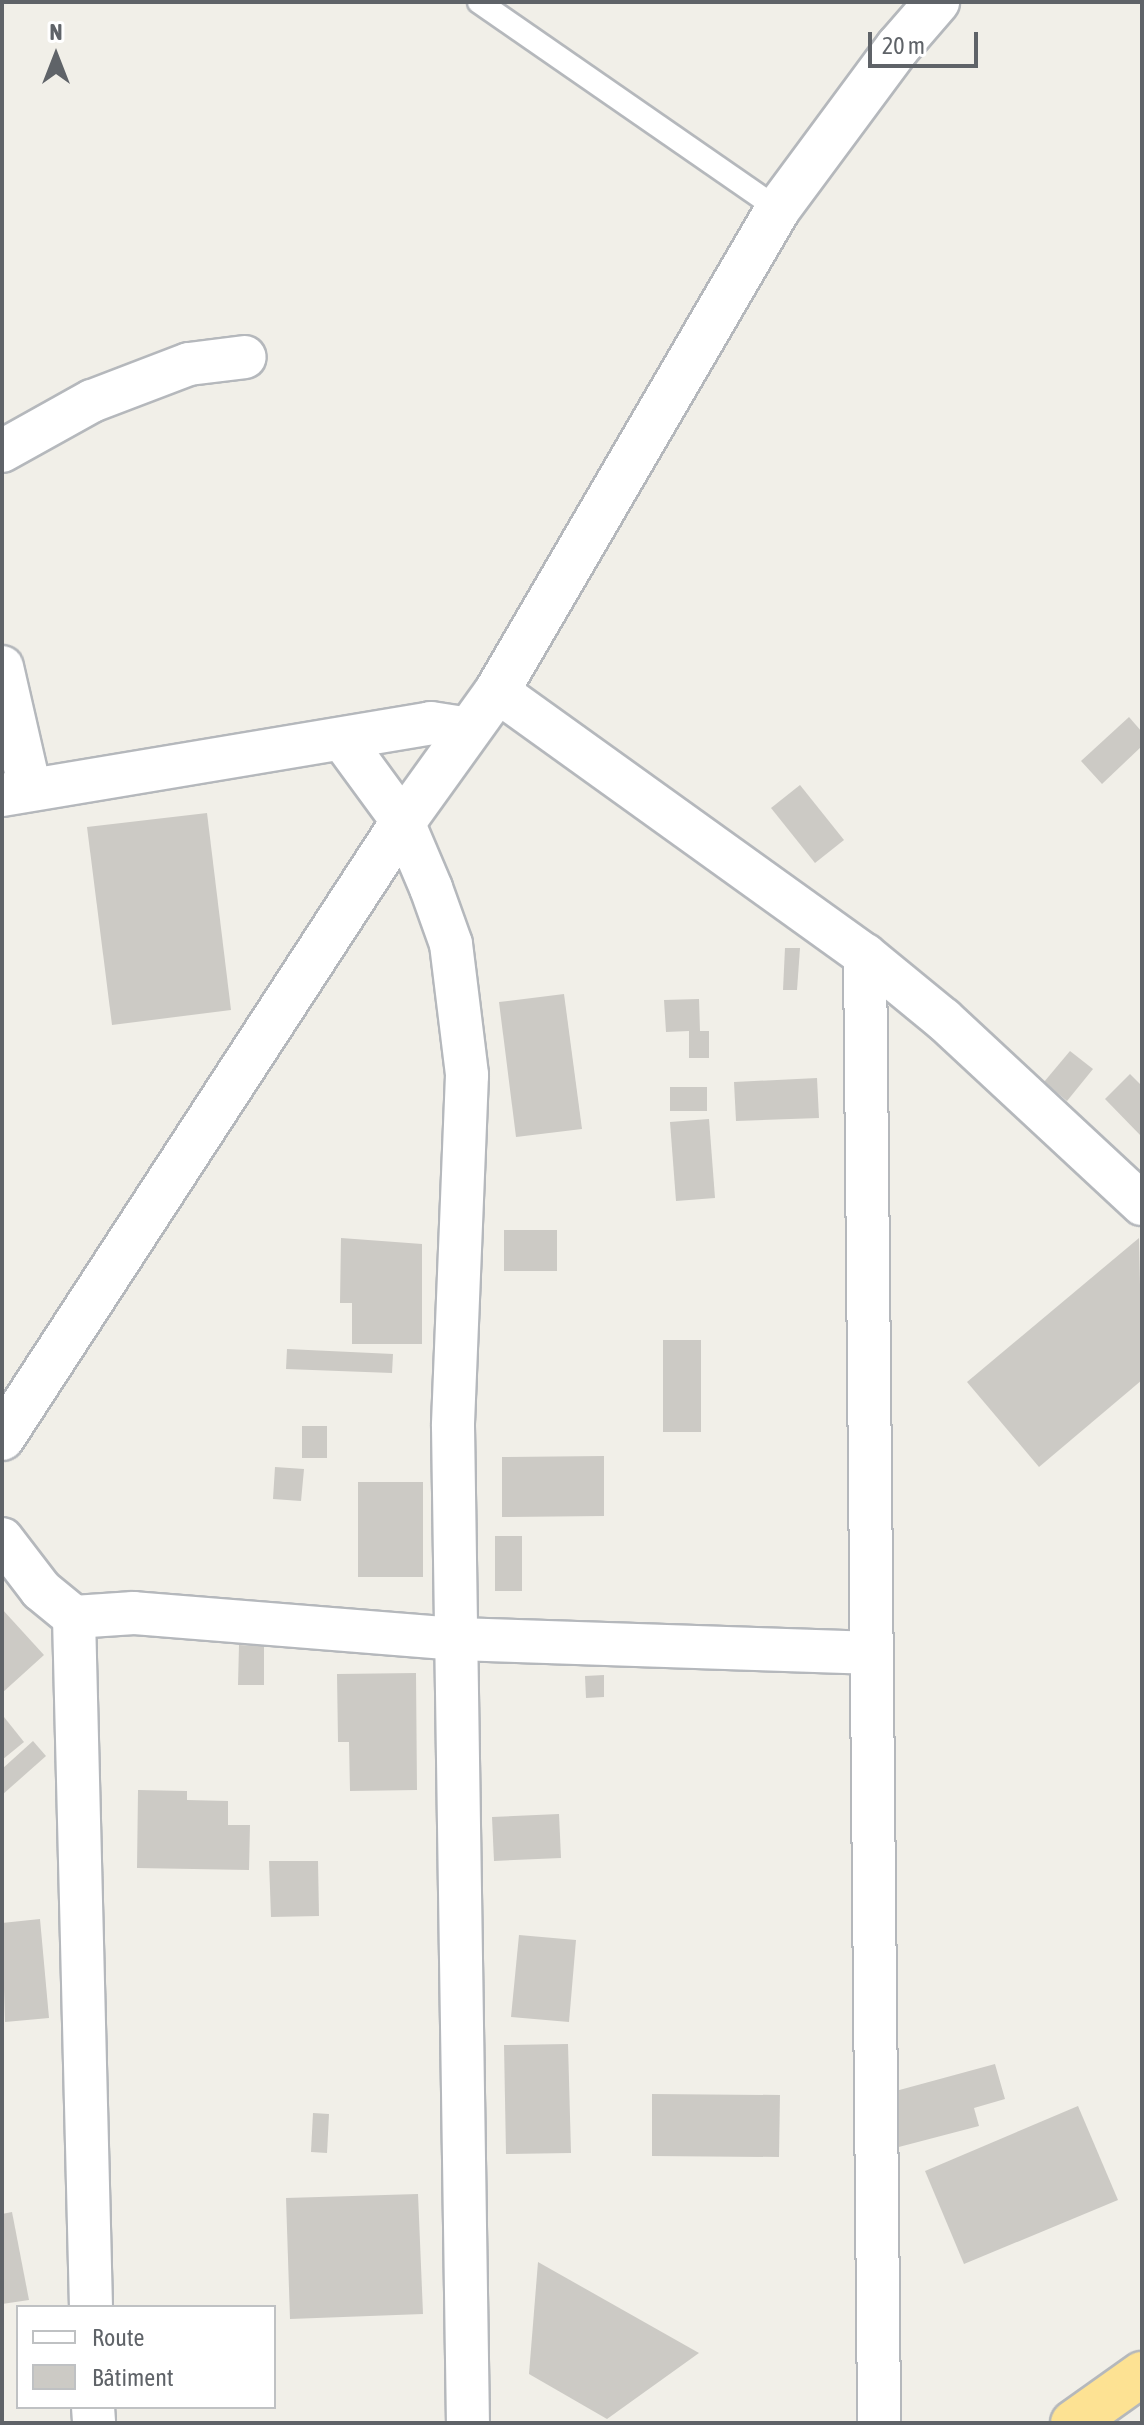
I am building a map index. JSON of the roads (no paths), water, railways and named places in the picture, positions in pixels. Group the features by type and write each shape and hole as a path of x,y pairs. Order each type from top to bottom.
{"highway":[{"path":"1073,2423 1142,2374"}],"street":[{"path":"2,1438 403,822 497,691 778,209 937,2"},
{"path":"2,451 120,390 189,364 245,357"},
{"path":"2,667 16,792 431,723 470,729"},
{"path":"497,691 865,955 943,1019 1142,1204"},
{"path":"343,740 403,822 451,944 467,1075 453,1426 468,2423"},
{"path":"865,955 869,1653 879,2423"},
{"path":"2,1539 41,1590 74,1617 134,1613 456,1639 869,1653"},
{"path":"74,1617 91,2305"}],"lane":[{"path":"479,2 778,209"}]}
